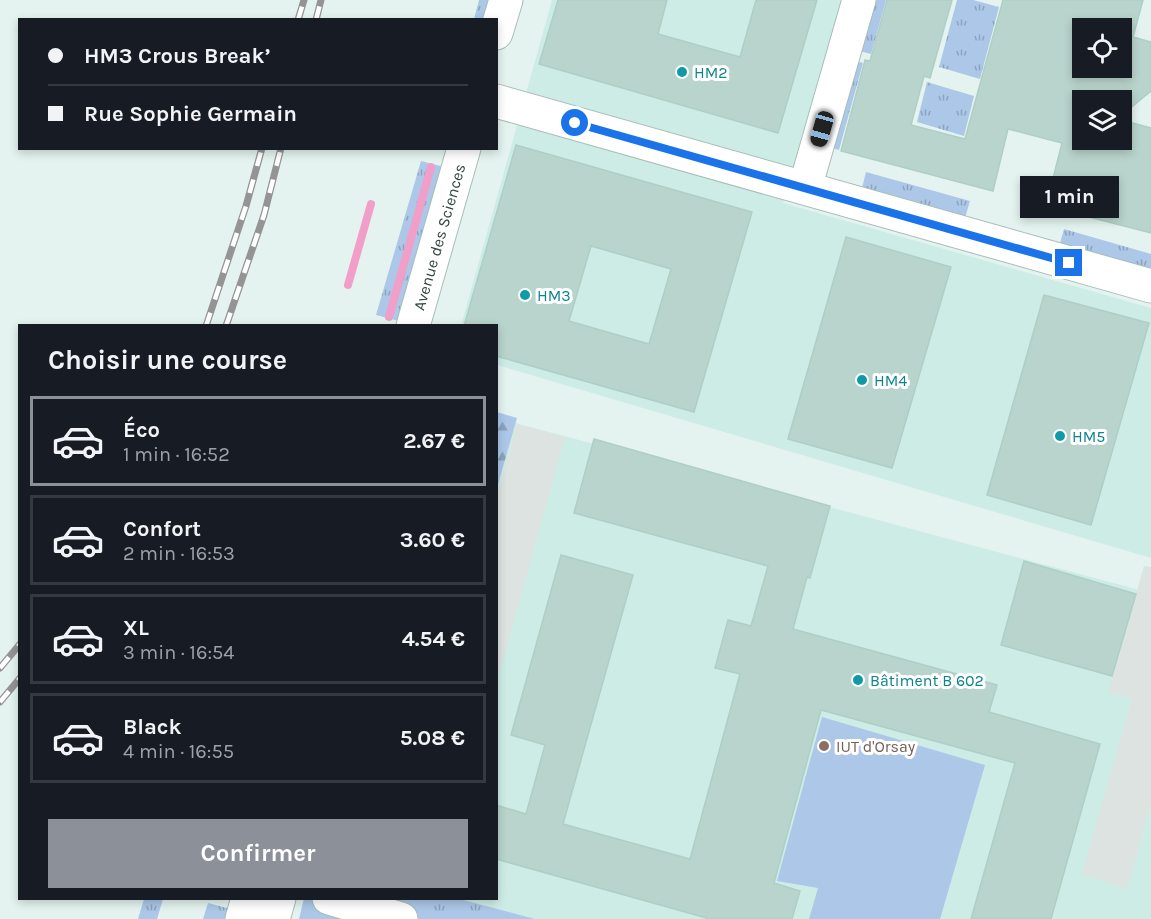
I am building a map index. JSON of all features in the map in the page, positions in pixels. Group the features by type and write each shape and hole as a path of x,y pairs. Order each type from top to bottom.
{"street":[{"path":"498,26 506,0"},
{"path":"805,188 859,0"},
{"path":"498,102 1151,286"},
{"name":"Avenue des Sciences","path":"414,324 463,150"},
{"path":"242,919 247,900"},
{"path":"273,919 278,900"},
{"path":"336,900 401,919"}],"shaded area":[{"path":"552,0 842,0 783,203 1151,308 1151,558 498,365 498,324 462,324"},
{"name":"IUT d'Orsay","path":"498,418 1151,593 1151,919 535,919 464,900 498,900"},
{"path":"517,424 565,437 498,678 498,491"},
{"path":"1144,566 1151,567 1151,802 1127,889 1082,874 1132,699 1108,692"}],"green space":[{"path":"479,0 492,0 486,18 474,18"},
{"path":"853,0 886,0 871,54 841,46"},
{"path":"957,0 973,0 999,7 980,79 939,67"},
{"path":"838,56 863,63 839,150 814,143"},
{"path":"927,82 974,96 964,136 917,122"},
{"path":"421,161 444,167 399,321 376,315"},
{"path":"866,172 970,201 965,218 862,188"},
{"path":"1064,229 1151,254 1151,273 1059,247"},
{"path":"498,413 517,418 498,484"},
{"path":"822,717 985,765 940,919 809,919 818,888 777,881"},
{"path":"144,900 163,900 157,919 138,919"},
{"path":"304,900 464,900 535,919 299,919"},
{"path":"208,903 231,909 229,919 203,919"}],"building":[{"name":"HM2","path":"558,0 667,0 658,34 740,57 756,0 817,0 778,133 539,64"},
{"path":"887,0 952,0 930,78 924,76 911,125 965,139 1003,0 1143,0 1133,37 1151,42 1151,91 1132,107 1132,90 1072,90 1072,150 1132,150 1132,123 1151,128 1151,233 1046,206 1062,143 1008,129 993,191 841,151 865,60 870,61"},
{"name":"HM3","path":"516,145 752,212 694,412 498,357 498,324 465,324","holes":["591,246 671,269 649,344 569,321"]},
{"name":"HM4","path":"846,237 951,267 892,468 788,439"},
{"name":"HM5","path":"1044,295 1149,323 1091,525 987,495"},
{"path":"594,439 830,506 793,629 997,685 989,712 1100,744 1051,919 971,919 1015,763 821,710 774,883 800,891 792,919 710,919 498,860 498,806 526,814 545,745 511,735 561,555 633,575 563,824 690,859 740,674 715,668 728,620 751,626 768,566 574,513"},
{"path":"1024,561 1136,594 1112,676 1001,645"}],"waterway":[{"path":"389,317 431,167"},
{"path":"348,285 371,204"}],"railway":[{"path":"299,18 304,0"},
{"path":"316,18 321,0"},
{"path":"207,324 246,206 261,150"},
{"path":"227,324 264,215 280,150"},
{"path":"0,668 18,646"},
{"path":"0,702 18,680"}],"place":[{"name":"HM2","path":"682,72"},
{"name":"HM3","path":"525,295"},
{"name":"HM4","path":"862,380"},
{"name":"HM5","path":"1060,436"},
{"name":"Bâtiment B 602","path":"858,680"},
{"name":"IUT d'Orsay","path":"824,746"}],"route":[{"path":"575,123 1069,263"}]}
